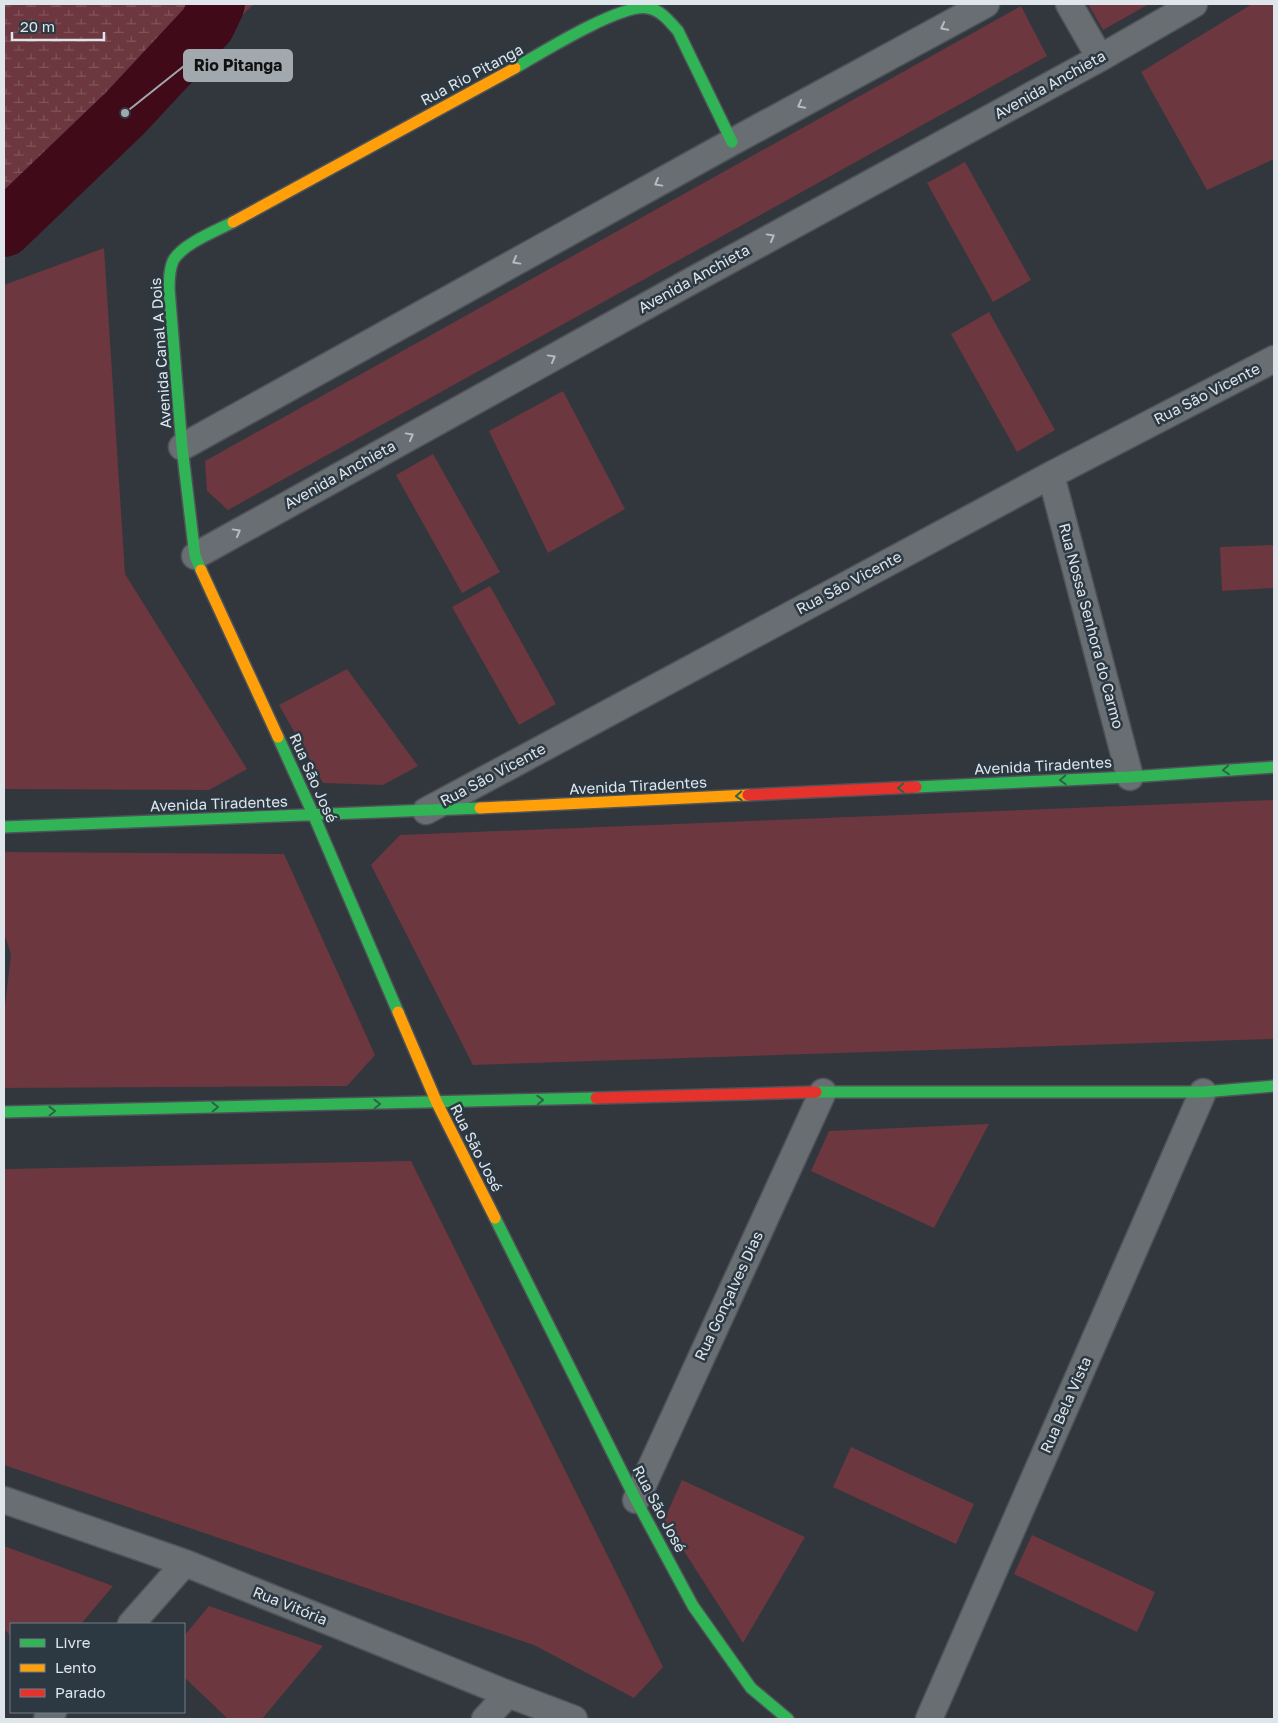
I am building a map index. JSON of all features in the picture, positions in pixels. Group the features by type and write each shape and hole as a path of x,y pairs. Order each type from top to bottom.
{"street":[{"path":"182,447 732,142 986,4"},
{"path":"1069,4 1100,58"},
{"name":"Avenida Anchieta","path":"195,556 702,275 1100,58 1194,4"},
{"name":"Rua Rio Pitanga","path":"174,258 189,246 610,16 631,9 648,8 665,16 678,31 732,142"},
{"name":"Avenida Canal A Dois","path":"174,258 169,289 182,447 195,556"},
{"name":"Rua São Vicente","path":"426,811 1051,475 1274,359"},
{"name":"Rua Nossa Senhora do Carmo","path":"1051,475 1130,777"},
{"name":"Rua São José","path":"195,556 314,816 437,1103 636,1500 693,1606 728,1657 751,1688 788,1719"},
{"name":"Avenida Tiradentes","path":"4,827 426,811 1130,777 1274,767"},
{"path":"4,1112 437,1103 822,1092 1203,1092 1274,1086"},
{"name":"Rua Gonçalves Dias","path":"636,1500 822,1092"},
{"name":"Rua Bela Vista","path":"929,1719 1203,1092"},
{"name":"Rua Vitória","path":"4,1500 185,1563 574,1719"},
{"path":"131,1623 185,1563"},
{"path":"485,1719 508,1694"}],"green space":[{"path":"4,4 254,4 227,29 76,189 4,245"},
{"path":"1088,4 1149,4 1103,30"},
{"path":"1252,4 1274,4 1274,159 1207,190 1141,72"},
{"path":"1021,6 1047,56 228,510 207,491 205,461"},
{"path":"965,162 1031,280 993,302 927,183"},
{"path":"104,248 125,574 247,769 209,790 4,789 4,285"},
{"path":"989,312 1055,430 1017,452 951,334"},
{"path":"563,391 625,509 548,553 489,431"},
{"path":"433,454 500,572 462,593 396,475"},
{"path":"1274,545 1274,588 1222,591 1220,547"},
{"path":"490,586 556,704 519,725 452,607"},
{"path":"347,669 418,766 383,785 323,783 279,705"},
{"path":"1274,800 1274,1039 473,1065 371,865 400,835"},
{"path":"4,852 284,854 375,1055 347,1086 4,1088 4,1015 11,954 4,933"},
{"path":"989,1124 934,1228 811,1171 829,1131"},
{"path":"411,1161 663,1667 634,1698 534,1645 4,1465 4,1169"},
{"path":"851,1447 974,1504 956,1544 833,1487"},
{"path":"682,1480 805,1537 743,1643 664,1520"},
{"path":"1032,1535 1155,1592 1137,1632 1014,1574"},
{"path":"4,1546 113,1586 82,1623 10,1623 10,1635 4,1629"},
{"path":"209,1606 323,1646 262,1719 228,1719 185,1678 185,1635"}],"waterway":[{"path":"4,229 125,113 207,25 217,4"}],"traffic: fast":[{"path":"515,68 581,30 619,13 636,9 653,9 665,17 678,31 732,142"},
{"path":"201,570 195,556 182,447 169,289 170,275 173,261 184,249 200,238 233,222"},
{"path":"278,737 398,1012"},
{"path":"916,787 1130,777 1274,767"},
{"path":"4,827 480,808"},
{"path":"816,1092 1203,1092 1274,1086"},
{"path":"4,1112 596,1098"},
{"path":"495,1218 636,1500 693,1606 751,1688 788,1719"}],"traffic: slow":[{"path":"233,222 515,68"},
{"path":"201,570 278,737"},
{"path":"480,808 748,795"},
{"path":"398,1012 437,1103 495,1218"}],"traffic: jam":[{"path":"748,795 916,787"},
{"path":"596,1098 816,1092"}],"place":[{"name":"Rio Pitanga","path":"125,113"}]}
